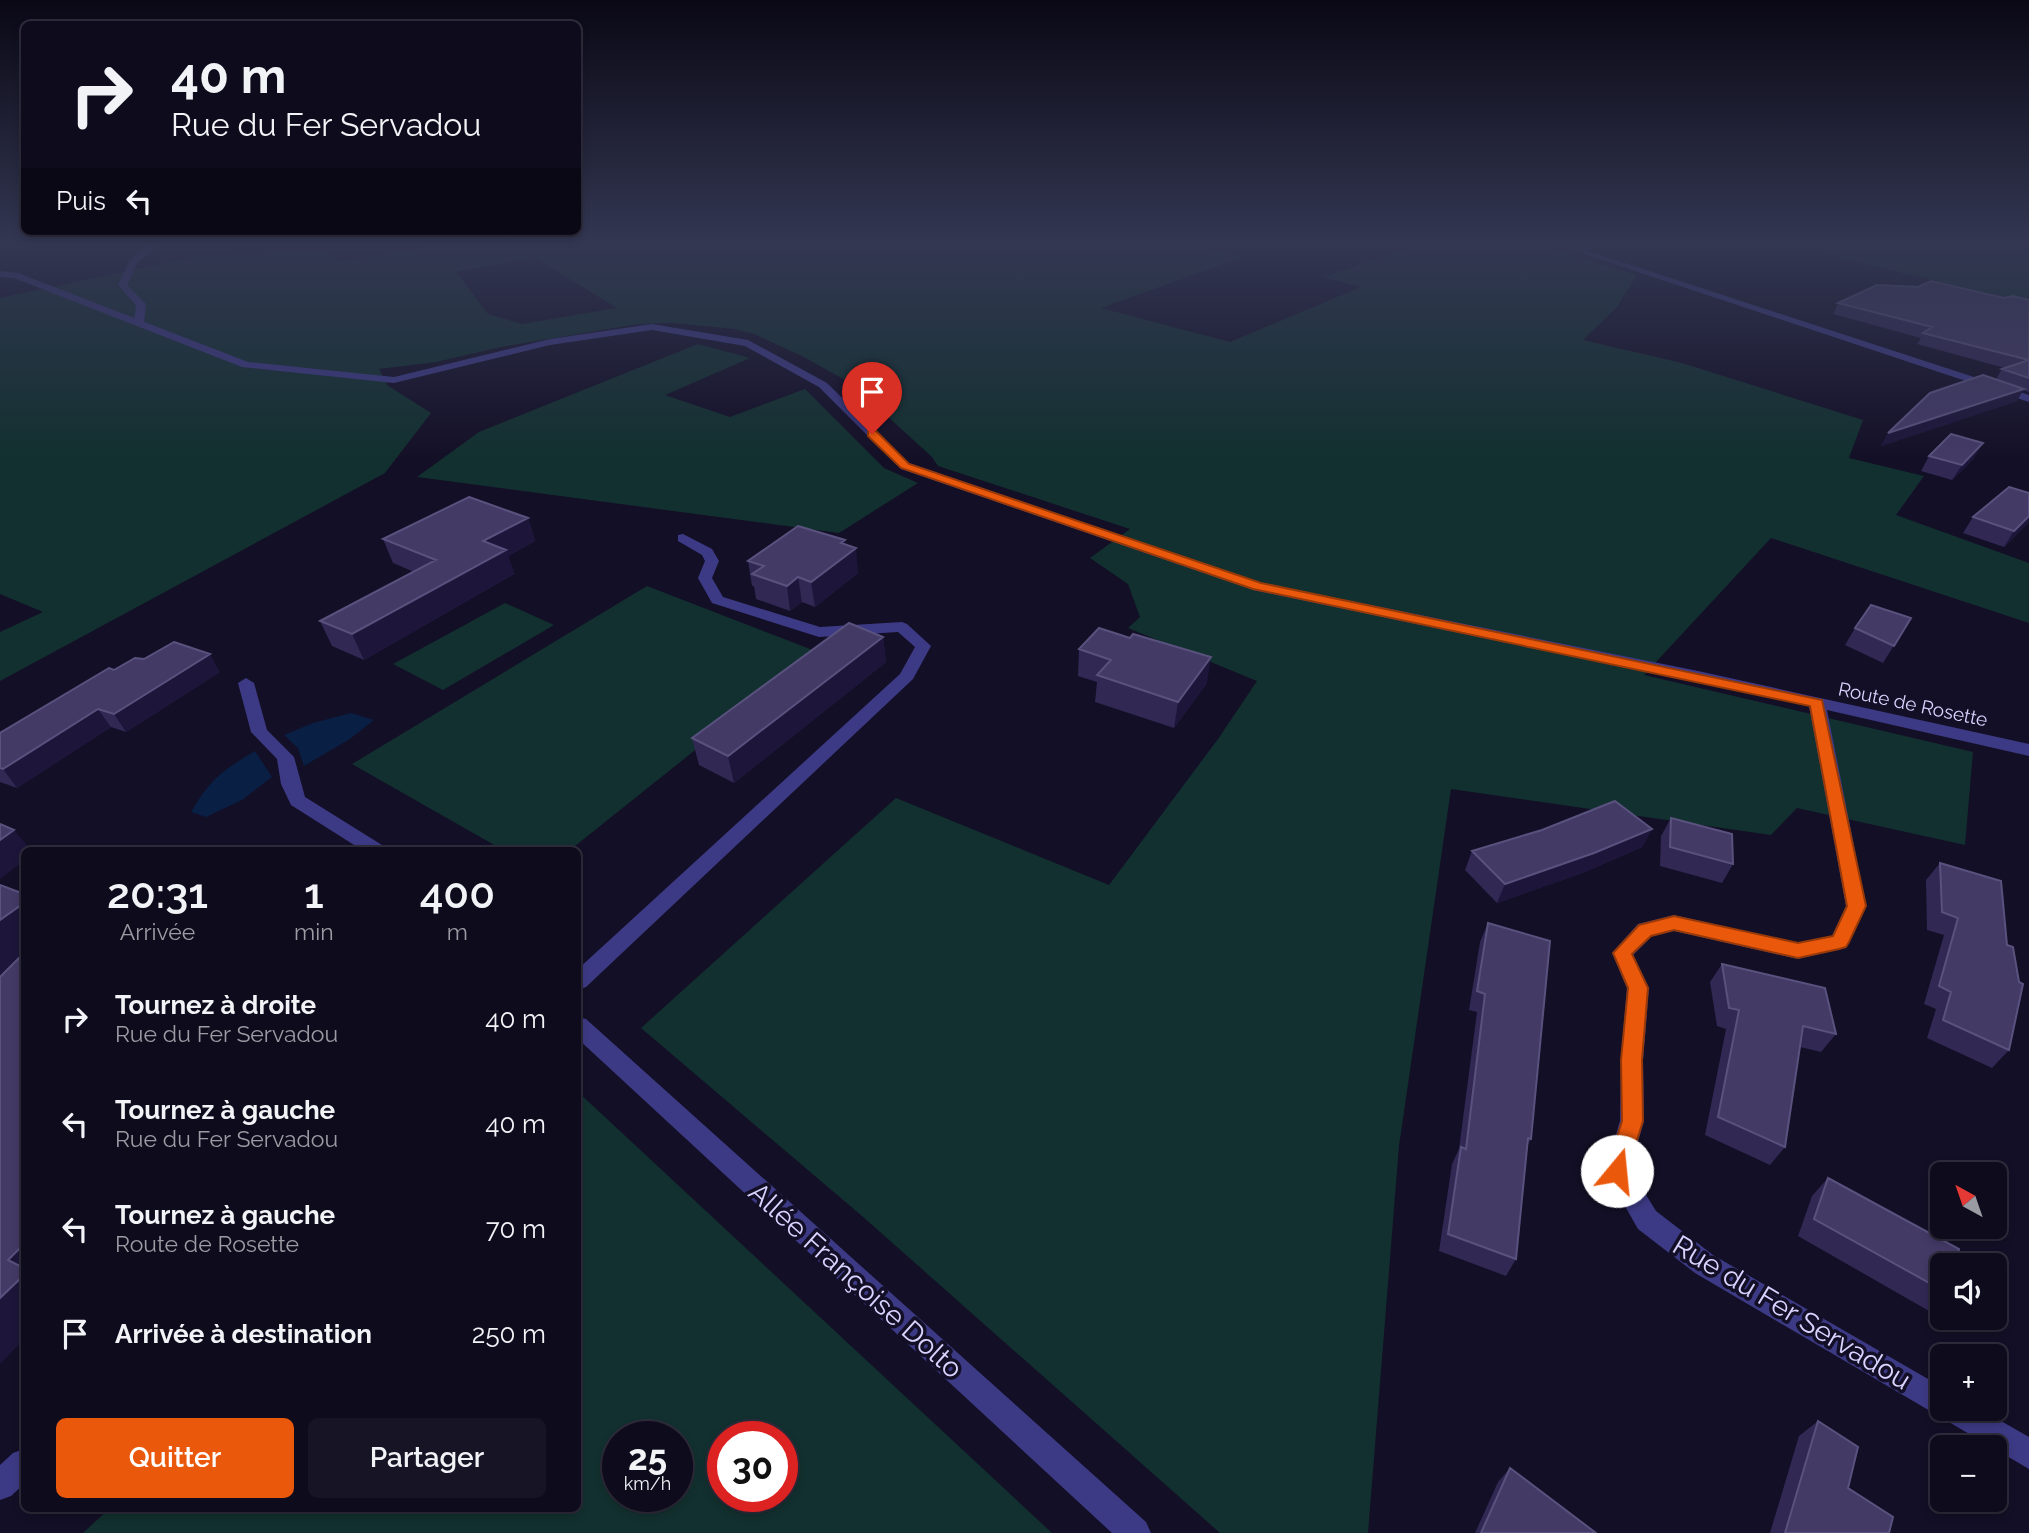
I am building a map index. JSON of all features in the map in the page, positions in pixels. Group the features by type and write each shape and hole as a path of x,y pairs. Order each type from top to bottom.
{"street":[{"name":"Route de Rosette","path":"122,317 246,365 394,380 550,342 652,327 748,342 823,385 905,466 1245,582 2029,750"},
{"path":"139,323 140,317"},
{"path":"1778,317 2029,399"},
{"path":"581,978 906,676 923,646 902,627 819,632 717,600 705,578 712,561 706,552 683,538"},
{"path":"246,683 258,732 285,757 290,784 297,801 371,847"},
{"name":"Rue du Fer Servadou","path":"1817,703 1857,906 1839,942 1798,951 1674,923 1645,930 1622,953 1638,988 1632,1060 1632,1121 1617,1171 1647,1220 1704,1264 1930,1396"},
{"name":"Allée Françoise Dolto","path":"581,1029 1135,1533"},
{"path":"1973,1421 2029,1454"},
{"path":"0,1485 21,1467"}],"green space":[{"path":"0,317 497,317 522,324 566,317 1133,317 1230,342 1291,317 1607,317 1583,340 1682,363 1863,420 1849,458 1924,476 1896,515 2029,563 2029,623 1771,538 1644,675 1973,752 1965,845 1797,808 1771,835 1451,789 1399,1146 1368,1533 1220,1533 862,1216 641,1028 896,798 1109,885 1218,739 1257,681 1128,628 1140,617 1128,584 1090,558 1130,529 938,466 932,457 852,384 804,357 754,334 734,329 673,323 638,324 501,347 436,362 379,369 387,385 431,413 385,473 0,681 0,632 43,612 0,594"},
{"path":"698,344 750,358 665,395 730,417 805,389 884,468 918,483 839,533 417,477 479,432"},
{"path":"647,586 818,652 574,847 498,847 352,764"},
{"path":"505,603 554,625 443,690 393,664"},
{"path":"581,1095 1052,1533 83,1533 106,1512 581,1512"}],"water":[{"path":"351,713 374,720 350,739 304,766 298,748 284,735 313,723"},
{"path":"255,751 272,777 242,800 206,817 191,812 218,776"}],"building":[{"path":"1891,317 2029,317 2029,360 1923,333 1932,327"},
{"path":"2029,360 2029,378 2002,369"},
{"path":"1983,375 2024,389 1888,433 1930,393"},
{"path":"1951,434 1983,443 1962,465 1929,456"},
{"path":"2009,487 2029,493 2029,516 2014,531 1973,517"},
{"path":"469,497 528,518 483,541 506,550 352,634 320,621 436,560 383,539"},
{"path":"798,526 845,540 841,543 856,548 811,582 798,577 787,586 752,574 764,566 748,561"},
{"path":"1871,605 1911,618 1894,646 1855,628"},
{"path":"849,623 883,637 728,756 692,738"},
{"path":"1099,628 1130,638 1133,634 1211,657 1178,702 1097,675 1111,660 1079,649"},
{"path":"174,642 210,654 114,714 98,709 3,769 0,768 0,733 109,668 114,670 135,658 144,659"},
{"path":"1615,801 1652,829 1594,853 1505,884 1472,851 1542,830"},
{"path":"1671,818 1732,834 1733,864 1670,847"},
{"path":"0,824 14,830 0,840"},
{"path":"1940,863 2001,881 2007,945 2013,947 2019,982 2023,984 2009,1050 1943,1020 1951,992 1939,986 1958,918 1942,912"},
{"path":"0,885 21,893 21,905 0,920"},
{"path":"1488,923 1550,941 1531,1139 1528,1138 1516,1259 1448,1234 1461,1147 1466,1149 1485,994 1477,991"},
{"path":"21,956 21,1247 8,1260 21,1266 21,1278 0,1298 0,977"},
{"path":"1722,964 1825,988 1836,1034 1803,1026 1785,1147 1718,1117 1739,1010 1729,1008"},
{"path":"1828,1178 1930,1233 1930,1239 1941,1239 1959,1249 1958,1253 1930,1253 1930,1283 1814,1219"},
{"path":"1818,1421 1858,1447 1848,1488 1893,1517 1889,1533 1785,1533"},
{"path":"1510,1468 1596,1533 1481,1533"}],"route":[{"path":"872,434 905,466 1258,587 1698,676 1817,703 1857,906 1839,942 1798,951 1674,923 1645,930 1622,953 1638,988 1632,1060 1632,1121 1617,1171"}]}
